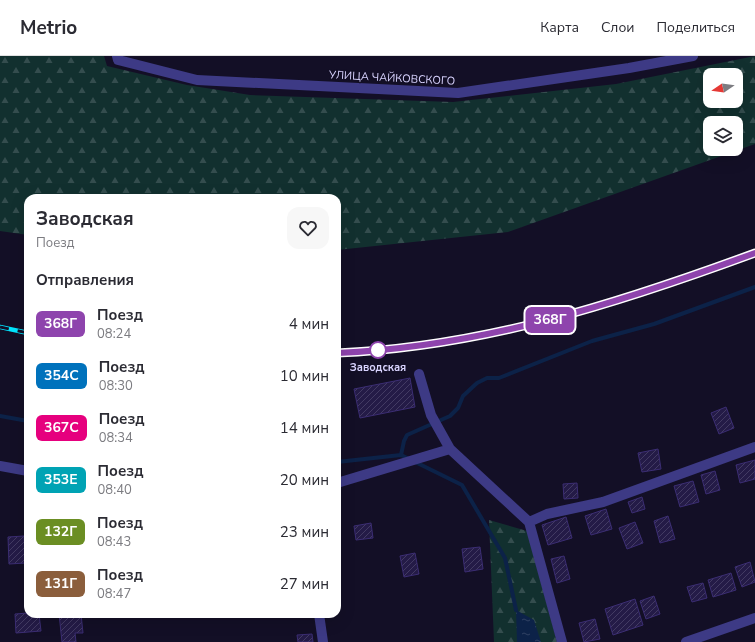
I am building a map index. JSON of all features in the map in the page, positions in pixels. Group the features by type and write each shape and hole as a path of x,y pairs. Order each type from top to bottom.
{"street":[{"name":"УЛИЦА ЧАЙКОВСКОГО","path":"117,56 118,60 197,80 458,93 630,68 693,56"},
{"path":"419,374 431,415 450,449 529,522 562,642"},
{"path":"529,522 547,514 603,502 755,447"},
{"path":"341,482 450,449"},
{"path":"0,466 24,470"},
{"path":"320,618 323,642"},
{"path":"686,642 755,618"}],"green space":[{"path":"0,56 104,56 107,66 187,85 250,95 453,102 616,84 755,56 755,144 743,148 743,116 703,116 703,156 721,156 508,232 341,250 341,194 24,194 24,234 0,231"},
{"path":"489,520 527,531 557,642 494,642"}],"water":[{"path":"516,610 534,620 541,642 517,642"}],"building":[{"name":"Заводская","path":"410,378 415,407 360,418 354,389"},
{"path":"726,407 734,428 719,434 711,413"},
{"path":"658,449 661,469 642,472 638,453"},
{"path":"755,460 755,479 740,483 736,465"},
{"path":"715,471 720,490 706,494 701,475"},
{"path":"693,481 699,502 680,507 674,486"},
{"path":"577,483 578,498 564,499 563,484"},
{"path":"642,497 645,509 632,513 628,502"},
{"path":"606,509 612,529 591,535 585,516"},
{"path":"668,516 675,539 660,543 654,521"},
{"path":"566,517 572,538 548,545 542,525"},
{"path":"635,522 643,543 627,549 619,528"},
{"path":"371,523 373,538 356,540 354,526"},
{"path":"24,536 24,563 9,564 8,537"},
{"path":"480,547 483,569 465,572 462,549"},
{"path":"415,553 419,574 404,577 400,556"},
{"path":"564,556 570,579 557,583 551,559"},
{"path":"750,562 755,582 742,587 735,567"},
{"path":"731,573 736,590 713,597 708,580"},
{"path":"703,583 707,598 692,602 687,587"},
{"path":"654,596 660,614 646,619 640,601"},
{"path":"635,599 643,625 613,635 605,609"},
{"path":"24,613 24,618 39,618 41,631 16,633 15,614"},
{"path":"59,618 81,618 83,633 75,633 76,642 62,642"},
{"path":"595,619 600,639 584,642 579,623"},
{"path":"312,634 313,642 298,642 297,635"}],"waterway":[{"path":"401,455 407,435 450,416 458,408 463,396 477,383 487,378 499,378 592,341 654,324 755,287"},
{"path":"0,416 24,420"},
{"path":"341,462 401,455 462,485 505,558 516,610"}],"railway":[{"path":"341,353 391,349 444,342 550,320 653,289 755,253"},
{"path":"0,327 24,332"}],"train":[{"name":"368Г","path":"341,353 414,346 471,337 535,324 601,307 662,287 755,253"}],"place":[{"name":"Заводская","path":"378,350"}]}
